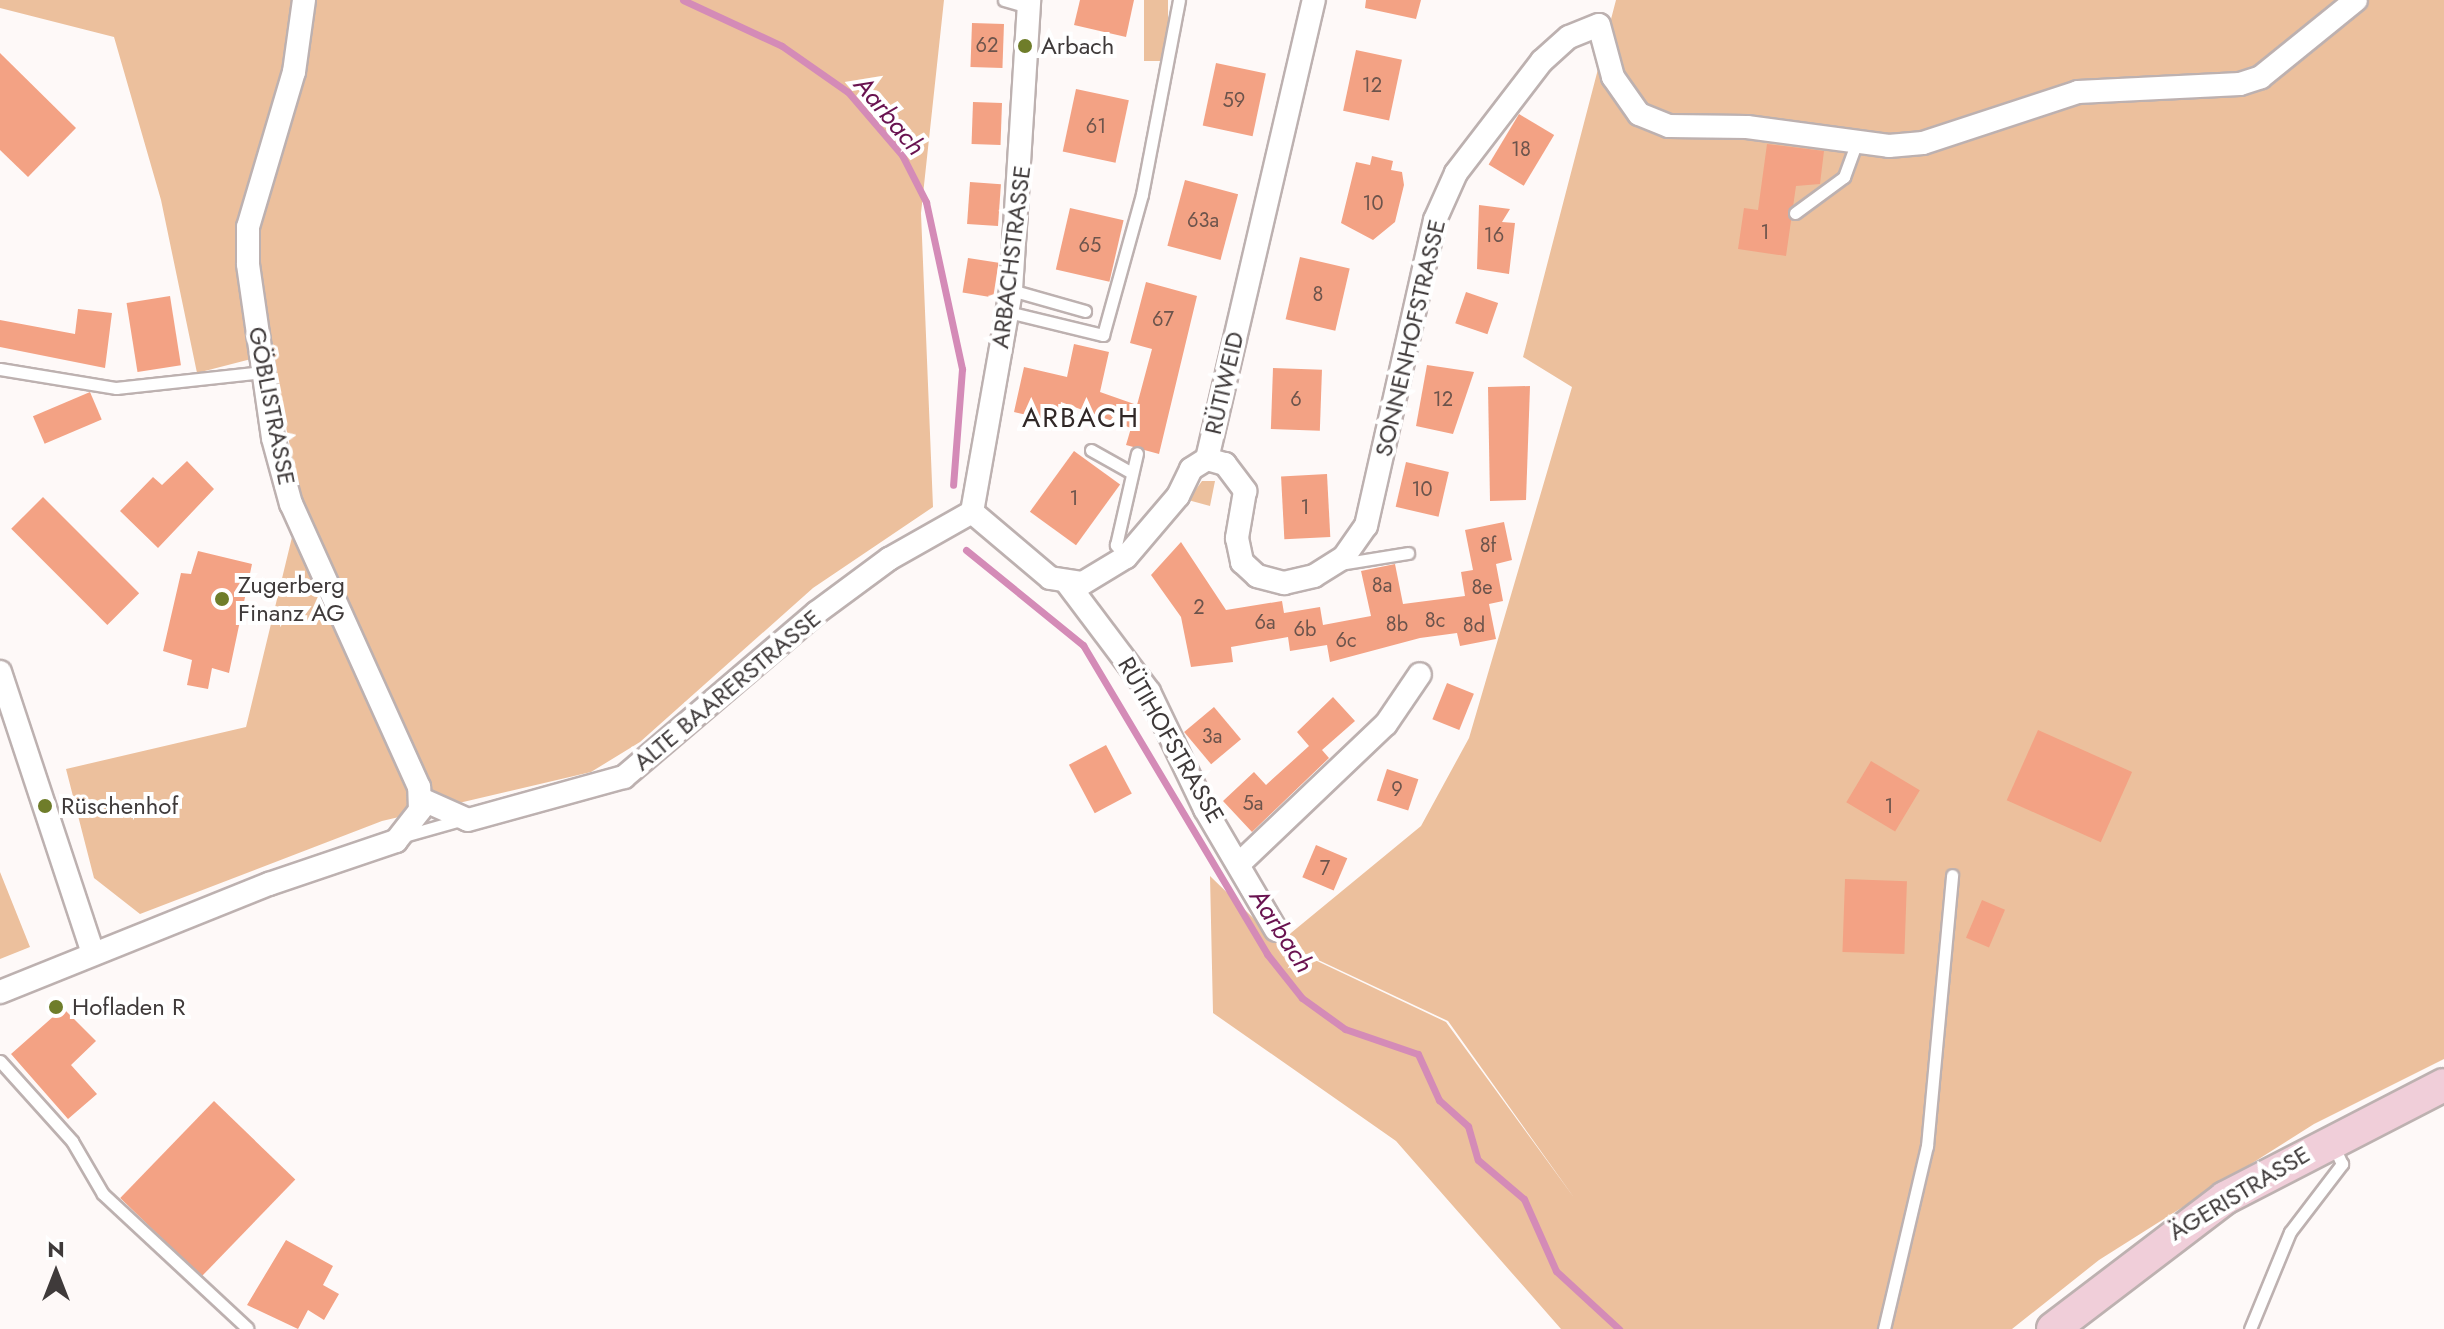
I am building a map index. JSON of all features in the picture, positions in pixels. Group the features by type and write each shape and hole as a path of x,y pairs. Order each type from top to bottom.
{"main road":[{"name":"ÄGERISTRASSE","path":"2053,1329 2153,1246 2330,1139 2444,1085"}],"street":[{"name":"GÖBLISTRASSE","path":"304,0 294,72 248,227 263,372 291,504 421,799"},
{"name":"RÜTIWEID","path":"1067,583 1095,579 1126,557 1178,496 1191,469 1207,459 1314,0"},
{"name":"SONNENHOFSTRASSE","path":"1207,459 1225,464 1245,491 1237,538 1242,562 1257,576 1284,583 1331,565 1366,526 1435,220 1456,173 1509,100 1569,37 1599,25 1624,96 1639,114 1669,126 1857,141 1923,143 2092,90 2240,84 2261,77 2356,0"},
{"name":"ARBACHSTRASSE","path":"972,512 1010,301 1029,3"},
{"path":"972,512 997,539 1067,583"},
{"name":"ALTE BAARERSTRASSE","path":"460,820 624,777 816,613 889,559 972,512"},
{"name":"RÜTIHOFSTRASSE","path":"1067,583 1149,692 1205,809 1241,862 1276,930"},
{"path":"0,672 93,953"},
{"path":"1241,862 1386,724 1420,674"},
{"path":"404,836 421,799 460,820"},
{"name":"ALTE BAARERSTRASSE","path":"0,992 93,953 404,836"}],"lane":[{"path":"1004,0 1029,3"},
{"path":"1010,301 1103,335 1142,194 1179,0"},
{"path":"1795,213 1844,177 1857,141"},
{"path":"1010,301 1085,311"},
{"path":"0,369 116,388 263,372"},
{"path":"1091,450 1132,473"},
{"path":"1126,557 1116,545 1137,453"},
{"path":"1331,565 1408,553"},
{"name":"ALTE BAARERSTRASSE","path":"404,836 460,820"},
{"path":"1884,1329 1927,1146 1952,875"},
{"path":"0,1061 72,1141 103,1194 247,1328"},
{"path":"2250,1329 2290,1232 2342,1164 2330,1139"}],"shaded area":[{"path":"0,0 944,0 921,213 933,507 813,588 640,742 591,772 382,821 140,914 94,878 66,769 246,727 301,500 271,354 197,373 161,200 114,37 0,8"},
{"path":"1144,0 1168,0 1168,61 1144,61"},
{"path":"1616,0 2444,0 2444,1059 2314,1124 2099,1260 2012,1329 1561,1329 1396,1141 1213,1013 1210,876 1279,943 1446,1022 1575,1199 1448,1021 1280,942 1421,826 1469,738 1572,387 1523,357"},
{"path":"1202,481 1215,481 1210,506 1188,500"},
{"path":"0,872 30,947 0,959"}],"building":[{"path":"1080,0 1134,0 1126,37 1074,25"},
{"path":"1366,0 1421,0 1416,19 1365,8"},
{"path":"972,23 1004,24 1002,68 970,67"},
{"path":"1356,50 1402,60 1389,120 1343,111"},
{"path":"0,53 76,128 28,177 0,150"},
{"path":"1216,63 1266,74 1253,136 1203,126"},
{"path":"1076,89 1129,100 1116,163 1063,152"},
{"path":"973,102 1002,103 1001,145 972,144"},
{"path":"1519,114 1554,135 1524,186 1489,165"},
{"path":"1767,144 1824,151 1820,184 1796,186 1786,256 1738,249 1744,208 1758,210"},
{"path":"1372,156 1393,161 1391,170 1402,172 1404,185 1395,222 1373,240 1341,223 1356,162 1370,165"},
{"path":"1185,180 1238,194 1221,260 1167,246"},
{"path":"970,182 1001,184 998,226 967,224"},
{"path":"1479,205 1510,209 1502,222 1515,223 1509,274 1477,269"},
{"path":"1070,208 1124,220 1109,282 1056,269"},
{"path":"1300,257 1350,268 1335,331 1286,319"},
{"path":"968,258 999,263 993,297 963,293"},
{"path":"1146,282 1197,296 1159,454 1126,445 1131,428 1061,402 1057,422 1014,412 1024,367 1067,377 1074,344 1109,352 1100,392 1137,405 1152,349 1130,343"},
{"path":"1466,292 1498,303 1487,334 1455,323"},
{"path":"170,296 181,365 137,372 127,303"},
{"path":"78,309 112,313 105,368 0,347 0,320 75,334"},
{"path":"1427,365 1474,372 1453,434 1416,426"},
{"path":"1273,368 1322,370 1320,431 1271,429"},
{"path":"1530,386 1526,500 1490,501 1488,387"},
{"path":"90,392 102,420 45,444 33,416"},
{"path":"1074,451 1120,485 1076,545 1030,512"},
{"path":"187,461 214,489 158,548 120,511 153,477 162,485"},
{"path":"1406,462 1449,472 1439,517 1396,507"},
{"path":"1327,474 1330,537 1284,539 1281,476"},
{"path":"43,497 139,593 107,625 11,529"},
{"path":"1504,522 1512,560 1496,564 1503,601 1489,604 1496,639 1460,646 1457,633 1420,638 1330,662 1327,645 1290,651 1288,637 1231,647 1233,662 1191,667 1181,617 1151,575 1181,542 1226,610 1282,601 1284,613 1320,607 1323,625 1371,616 1361,571 1395,564 1403,604 1465,596 1461,572 1473,570 1465,530"},
{"path":"198,551 252,564 229,673 212,668 208,689 187,685 192,660 163,651 181,573 191,574"},
{"path":"1447,683 1474,694 1459,730 1432,719"},
{"path":"1333,697 1355,721 1322,750 1329,758 1252,832 1223,801 1254,772 1266,785 1309,746 1297,732"},
{"path":"1214,707 1241,739 1211,764 1184,732"},
{"path":"2038,730 2132,772 2101,842 2007,800"},
{"path":"1106,745 1132,794 1095,813 1069,765"},
{"path":"1871,761 1920,790 1895,832 1846,802"},
{"path":"1387,769 1418,779 1408,811 1377,800"},
{"path":"1316,845 1347,858 1334,891 1302,877"},
{"path":"1845,879 1907,881 1904,954 1842,952"},
{"path":"1982,900 2005,910 1989,948 1966,938"},
{"path":"63,1008 96,1041 71,1065 97,1094 68,1119 11,1054"},
{"path":"214,1101 295,1179 202,1277 120,1198"},
{"path":"286,1240 333,1266 323,1285 339,1294 324,1320 308,1310 298,1329 247,1305"}],"waterway":[{"name":"Aarbach","path":"683,0 782,46 848,92 902,155 926,202 962,369 953,485"},
{"name":"Aarbach","path":"966,550 1083,645 1267,954 1302,998 1345,1029 1418,1054 1439,1100 1468,1126 1478,1160 1524,1199 1556,1271 1619,1329"}],"place":[{"name":"Arbach","path":"1025,46"},
{"name":"Zugerberg Finanz AG","path":"222,599"},
{"name":"Rüschenhof","path":"45,806"},
{"name":"Hofladen R","path":"56,1007"}],"district":[{"name":"ARBACH","path":"1081,418"}]}
